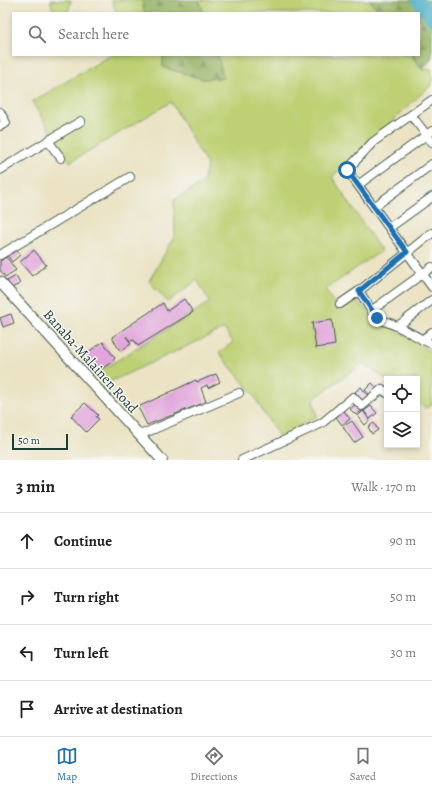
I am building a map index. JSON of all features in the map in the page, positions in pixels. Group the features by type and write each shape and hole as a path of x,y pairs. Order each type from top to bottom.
{"street":[{"path":"432,100 373,142 347,170 432,287"},
{"path":"0,112 6,123 0,126"},
{"path":"411,115 429,133 432,142"},
{"path":"0,170 81,121"},
{"path":"358,185 429,133"},
{"path":"48,141 61,158"},
{"path":"374,207 432,164"},
{"path":"0,255 130,177"},
{"path":"389,228 432,197"},
{"path":"340,304 359,291 432,233"},
{"path":"371,310 432,267"},
{"name":"Banaba-Malainen Road","path":"0,282 162,460"},
{"path":"359,291 377,318 386,320 432,344"},
{"path":"398,326 432,300"},
{"path":"422,340 432,332"},
{"path":"242,460 322,423 354,397 362,406 382,389 384,391"},
{"path":"140,435 239,392"}],"green space":[{"path":"51,0 71,0 68,12 54,12"},
{"path":"111,0 142,0 144,12 117,12"},
{"path":"142,0 199,0 204,12 144,12"},
{"path":"199,0 370,0 379,12 204,12"},
{"path":"370,0 432,0 432,57 423,70 413,56 420,56 420,12 379,12"},
{"path":"109,56 163,56 163,67 202,79 223,78 218,56 412,56 422,70 432,69 432,84 332,177 381,251 326,289 337,310 353,300 432,353 432,405 425,408 420,404 420,376 384,376 384,378 363,363 313,399 317,416 280,438 253,394 219,353 233,342 224,329 103,385 94,375 210,302 197,280 168,302 149,281 175,236 174,200 203,183 207,165 171,102 70,162 32,102"},
{"path":"163,56 218,56 223,78 202,79 163,67"}],"building":[{"path":"15,248 20,255 12,262 7,255"},
{"path":"34,250 46,265 32,276 20,262"},
{"path":"6,257 16,270 5,277 0,270 0,261"},
{"path":"16,276 20,284 11,288 7,281"},
{"path":"184,299 193,312 138,346 134,340 130,341 126,336 131,344 120,351 112,337 163,303 167,311"},
{"path":"11,314 14,323 3,327 0,318"},
{"path":"332,320 335,345 316,348 312,323"},
{"path":"103,342 115,358 93,375 82,356"},
{"path":"216,374 220,382 208,388 207,385 201,388 206,402 147,425 138,407 196,380 197,382"},
{"path":"372,383 377,388 370,395 365,390"},
{"path":"361,387 369,397 363,402 355,392"},
{"path":"85,403 98,415 96,417 99,419 86,432 71,416"},
{"path":"357,403 363,410 356,415 350,409"},
{"path":"371,406 377,413 370,419 364,411"},
{"path":"344,411 350,419 342,425 336,417"},
{"path":"363,411 370,420 365,425 358,416"},
{"path":"352,421 363,437 354,443 343,427"},
{"path":"374,423 378,430 372,434 368,427"}],"waterway":[{"path":"418,0 432,19"}],"route":[{"path":"347,170 407,252 359,291 377,318"}]}
